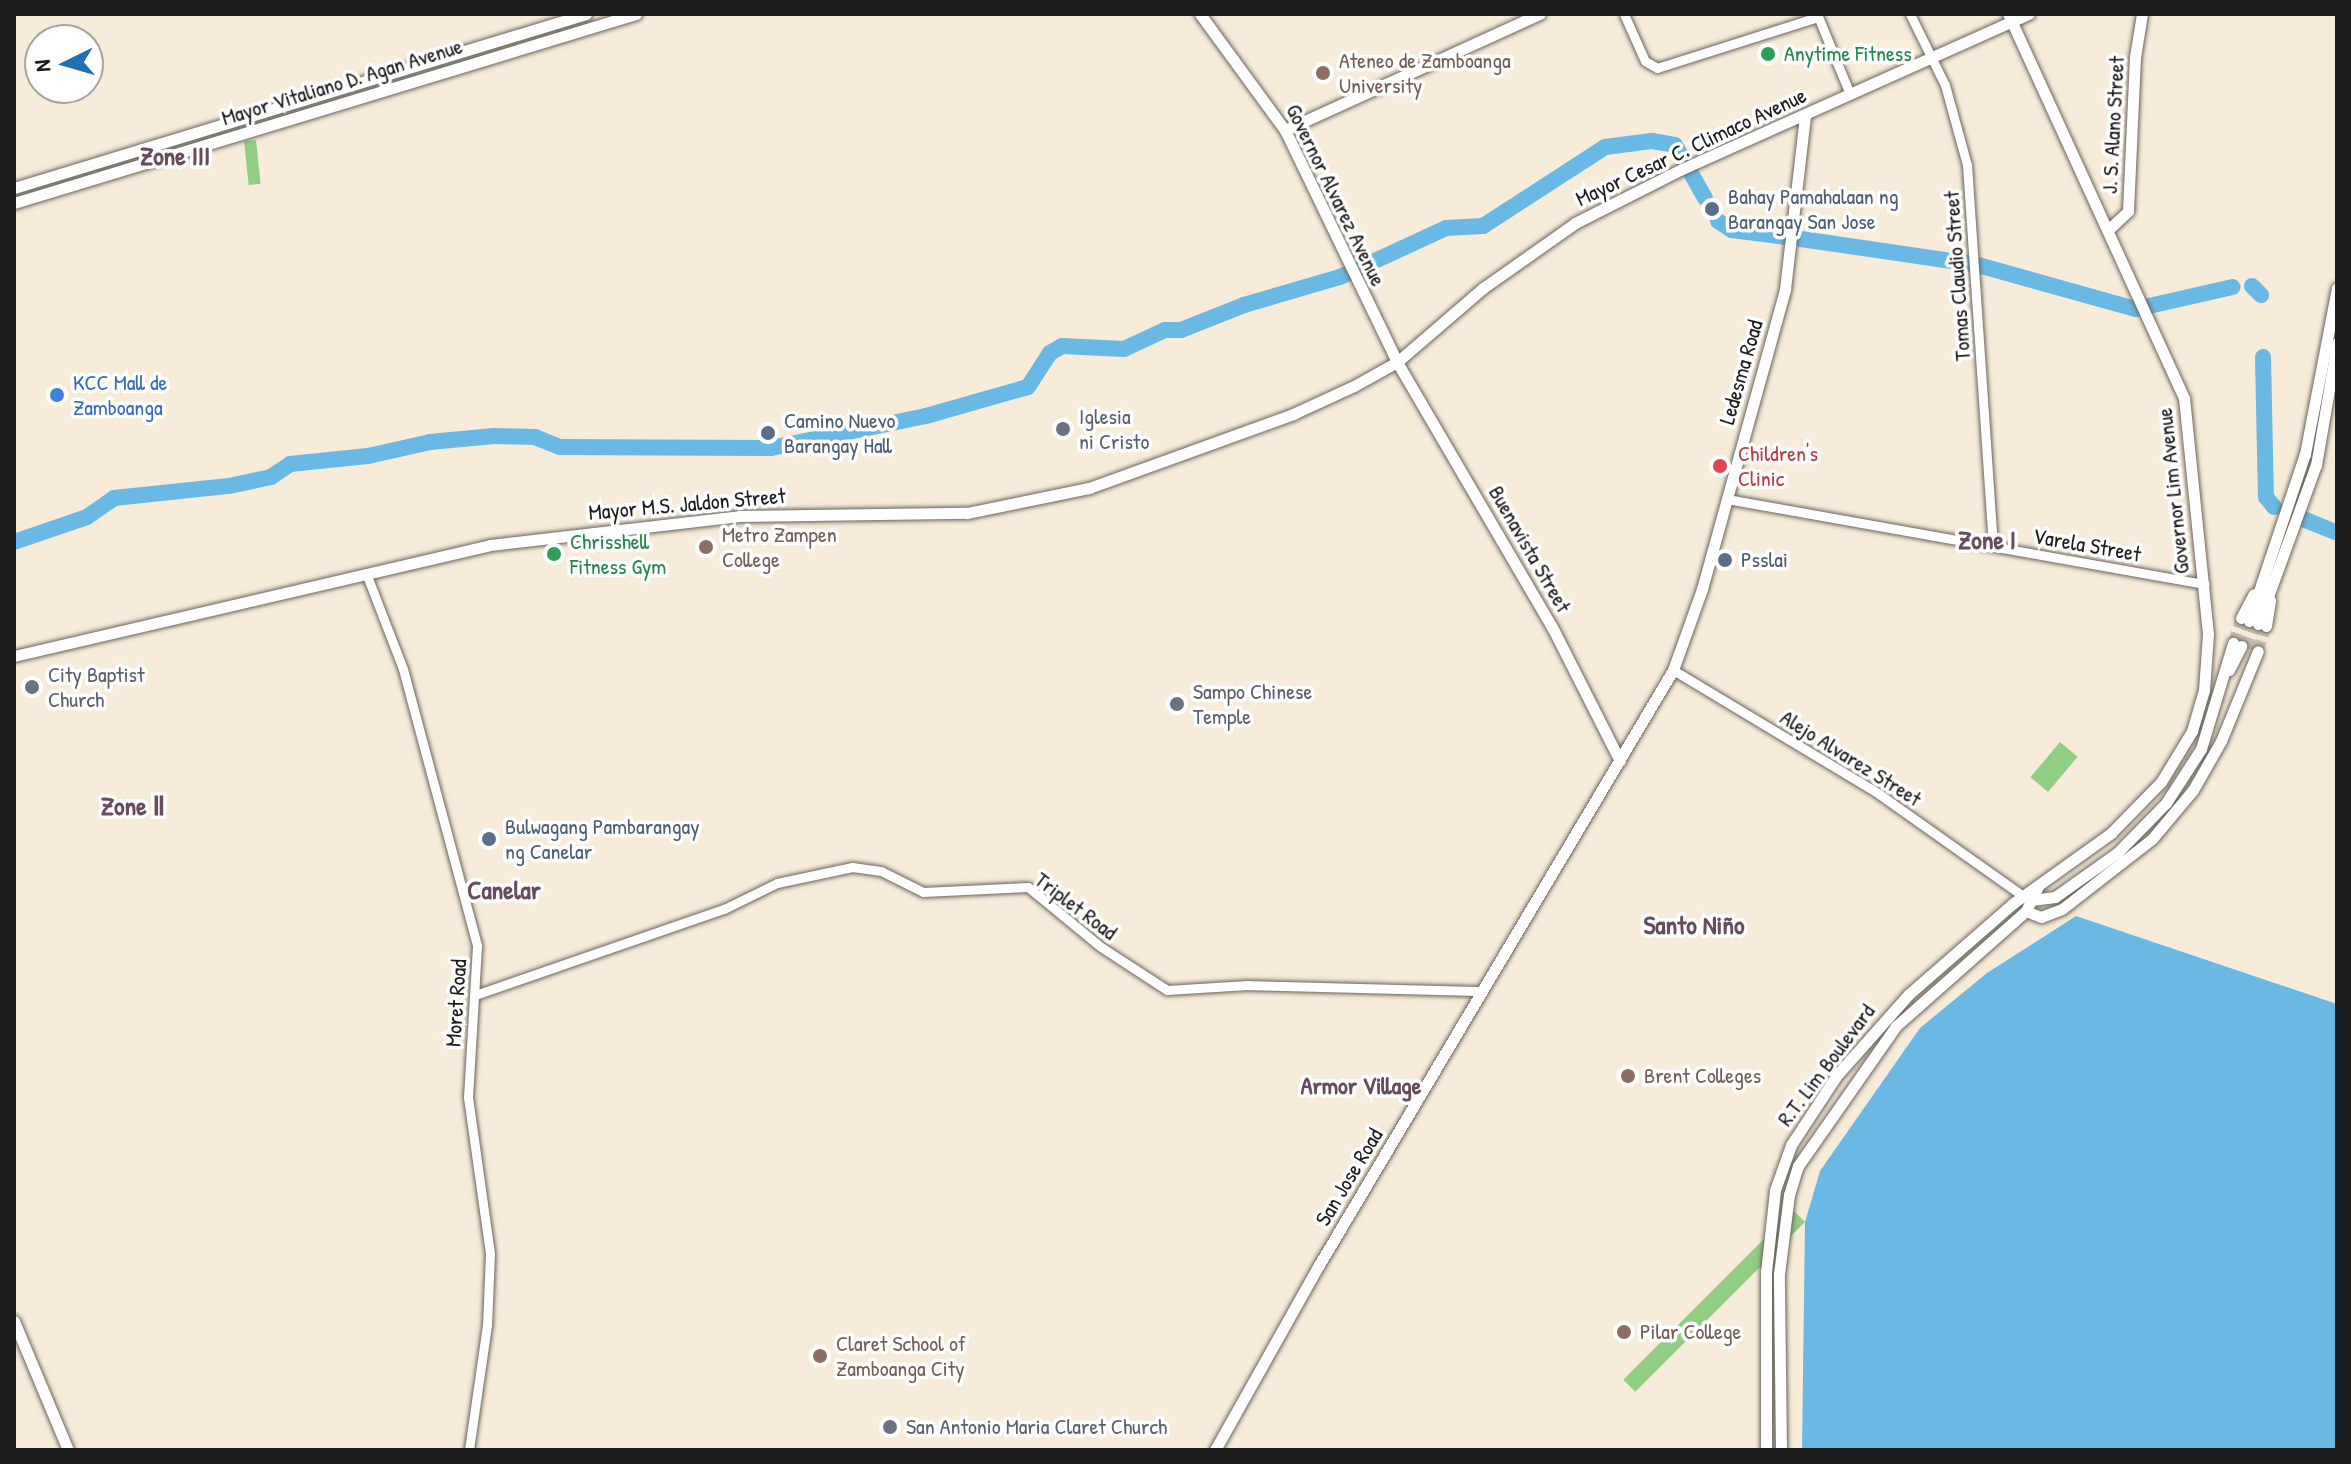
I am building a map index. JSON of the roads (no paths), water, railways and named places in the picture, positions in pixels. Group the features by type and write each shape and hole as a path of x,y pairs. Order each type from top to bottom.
{"main road":[{"name":"Mayor Vitaliano D. Agan Avenue","path":"14,188 586,14"},
{"name":"Mayor Vitaliano D. Agan Avenue","path":"14,203 636,14"},
{"name":"Governor Alvarez Avenue","path":"1200,14 1285,130 1397,362"},
{"path":"1285,130 1540,14"},
{"name":"Mayor Cesar C. Climaco Avenue","path":"1397,362 1545,241 1686,168 1931,58 2010,18 2029,14"},
{"name":"J. S. Alano Street","path":"2109,229 2128,211 2135,57 2142,14"},
{"name":"Governor Lim Avenue","path":"2010,18 2143,300 2186,406 2208,634 2204,690 2180,755 2119,826 2038,885 2024,902"},
{"path":"310,97 314,111"},
{"name":"Ledesma Road","path":"1620,761 1673,670 1727,499 1785,289 1805,116"},
{"path":"2337,288 2305,454 2255,594 2254,622 2270,600 2316,465 2337,343"},
{"name":"Mayor M.S. Jaldon Street","path":"14,656 490,545 639,525 739,516 967,513 1050,498 1293,414 1397,362"},
{"name":"Buenavista Street","path":"1397,362 1552,627 1620,761"},
{"path":"2255,594 2270,600"},
{"path":"2246,647 2245,677 2227,728 2193,790 2152,839 2062,909 2041,917 2024,902 2055,897 2117,853 2166,803 2201,749 2229,670 2246,647"},
{"name":"San Jose Road","path":"1215,1450 1482,991 1620,761"},
{"name":"R.T. Lim Boulevard","path":"1766,1450 1766,1272 1775,1190 1791,1145 1837,1075 1892,1011 2024,902"},
{"name":"R.T. Lim Boulevard","path":"1781,1450 1779,1274 1789,1195 1798,1166 1896,1026 2024,902"},
{"path":"14,1321 68,1450"}],"street":[{"path":"1624,14 1653,68 1818,15 1850,94"},
{"name":"Tomas Claudio Street","path":"1910,14 1931,58 1962,140 1979,309 1993,546"},
{"name":"Varela Street","path":"1727,499 2204,584"},
{"name":"Moret Road","path":"366,573 410,693 477,946 468,1097 490,1254 487,1325 469,1450"},
{"name":"Alejo Alvarez Street","path":"1673,670 1879,794 2004,884 2024,902"},
{"name":"Triplet Road","path":"475,995 530,980 588,954 724,909 777,883 852,867 881,871 923,892 1028,887 1101,947 1167,990 1248,985 1482,991"}],"water":[{"path":"2076,916 2337,1004 2337,1450 1802,1450 1805,1222 1820,1171 1920,1028 1987,973"}],"waterway":[{"path":"14,542 87,517 114,498 229,486 271,477 290,464 368,456 430,442 494,436 535,437 560,447 771,448 926,416 1028,387 1050,353 1062,346 1124,349 1165,330 1181,330 1244,305 1340,277 1446,228 1483,226 1605,147 1652,141 1675,145 1705,198"},
{"path":"1718,221 1732,230 1786,237"},
{"path":"1801,239 1972,264"},
{"path":"1978,265 2136,309 2233,287"},
{"path":"2252,286 2261,295"},
{"path":"2263,357 2266,497 2274,507"},
{"path":"2303,519 2337,533"}],"tunnel":[{"path":"2233,643 2241,618"},
{"path":"2241,646 2249,621"},
{"path":"2250,649 2258,624"},
{"path":"2258,651 2266,626"}],"place":[{"name":"Anytime Fitness","path":"1768,54"},
{"name":"Ateneo de Zamboanga University","path":"1323,73"},
{"name":"Bahay Pamahalaan ng Barangay San Jose","path":"1712,209"},
{"name":"KCC Mall de Zamboanga","path":"57,395"},
{"name":"Iglesia ni Cristo","path":"1063,429"},
{"name":"Camino Nuevo Barangay Hall","path":"768,433"},
{"name":"Children's Clinic","path":"1720,466"},
{"name":"Metro Zampen College","path":"706,547"},
{"name":"Chrisshell Fitness Gym","path":"554,554"},
{"name":"Psslai","path":"1725,560"},
{"name":"City Baptist Church","path":"32,687"},
{"name":"Sampo Chinese Temple","path":"1177,704"},
{"name":"Bulwagang Pambarangay ng Canelar","path":"489,839"},
{"name":"Brent Colleges","path":"1628,1076"},
{"name":"Pilar College","path":"1624,1332"},
{"name":"Claret School of Zamboanga City","path":"820,1356"},
{"name":"San Antonio Maria Claret Church","path":"890,1427"}],"district":[{"name":"Zone III","path":"175,156"},
{"name":"Zone I","path":"1987,540"},
{"name":"Zone Ⅱ","path":"133,806"},
{"name":"Canelar","path":"504,890"},
{"name":"Santo Niño","path":"1694,925"},
{"name":"Armor Village","path":"1361,1086"}]}
